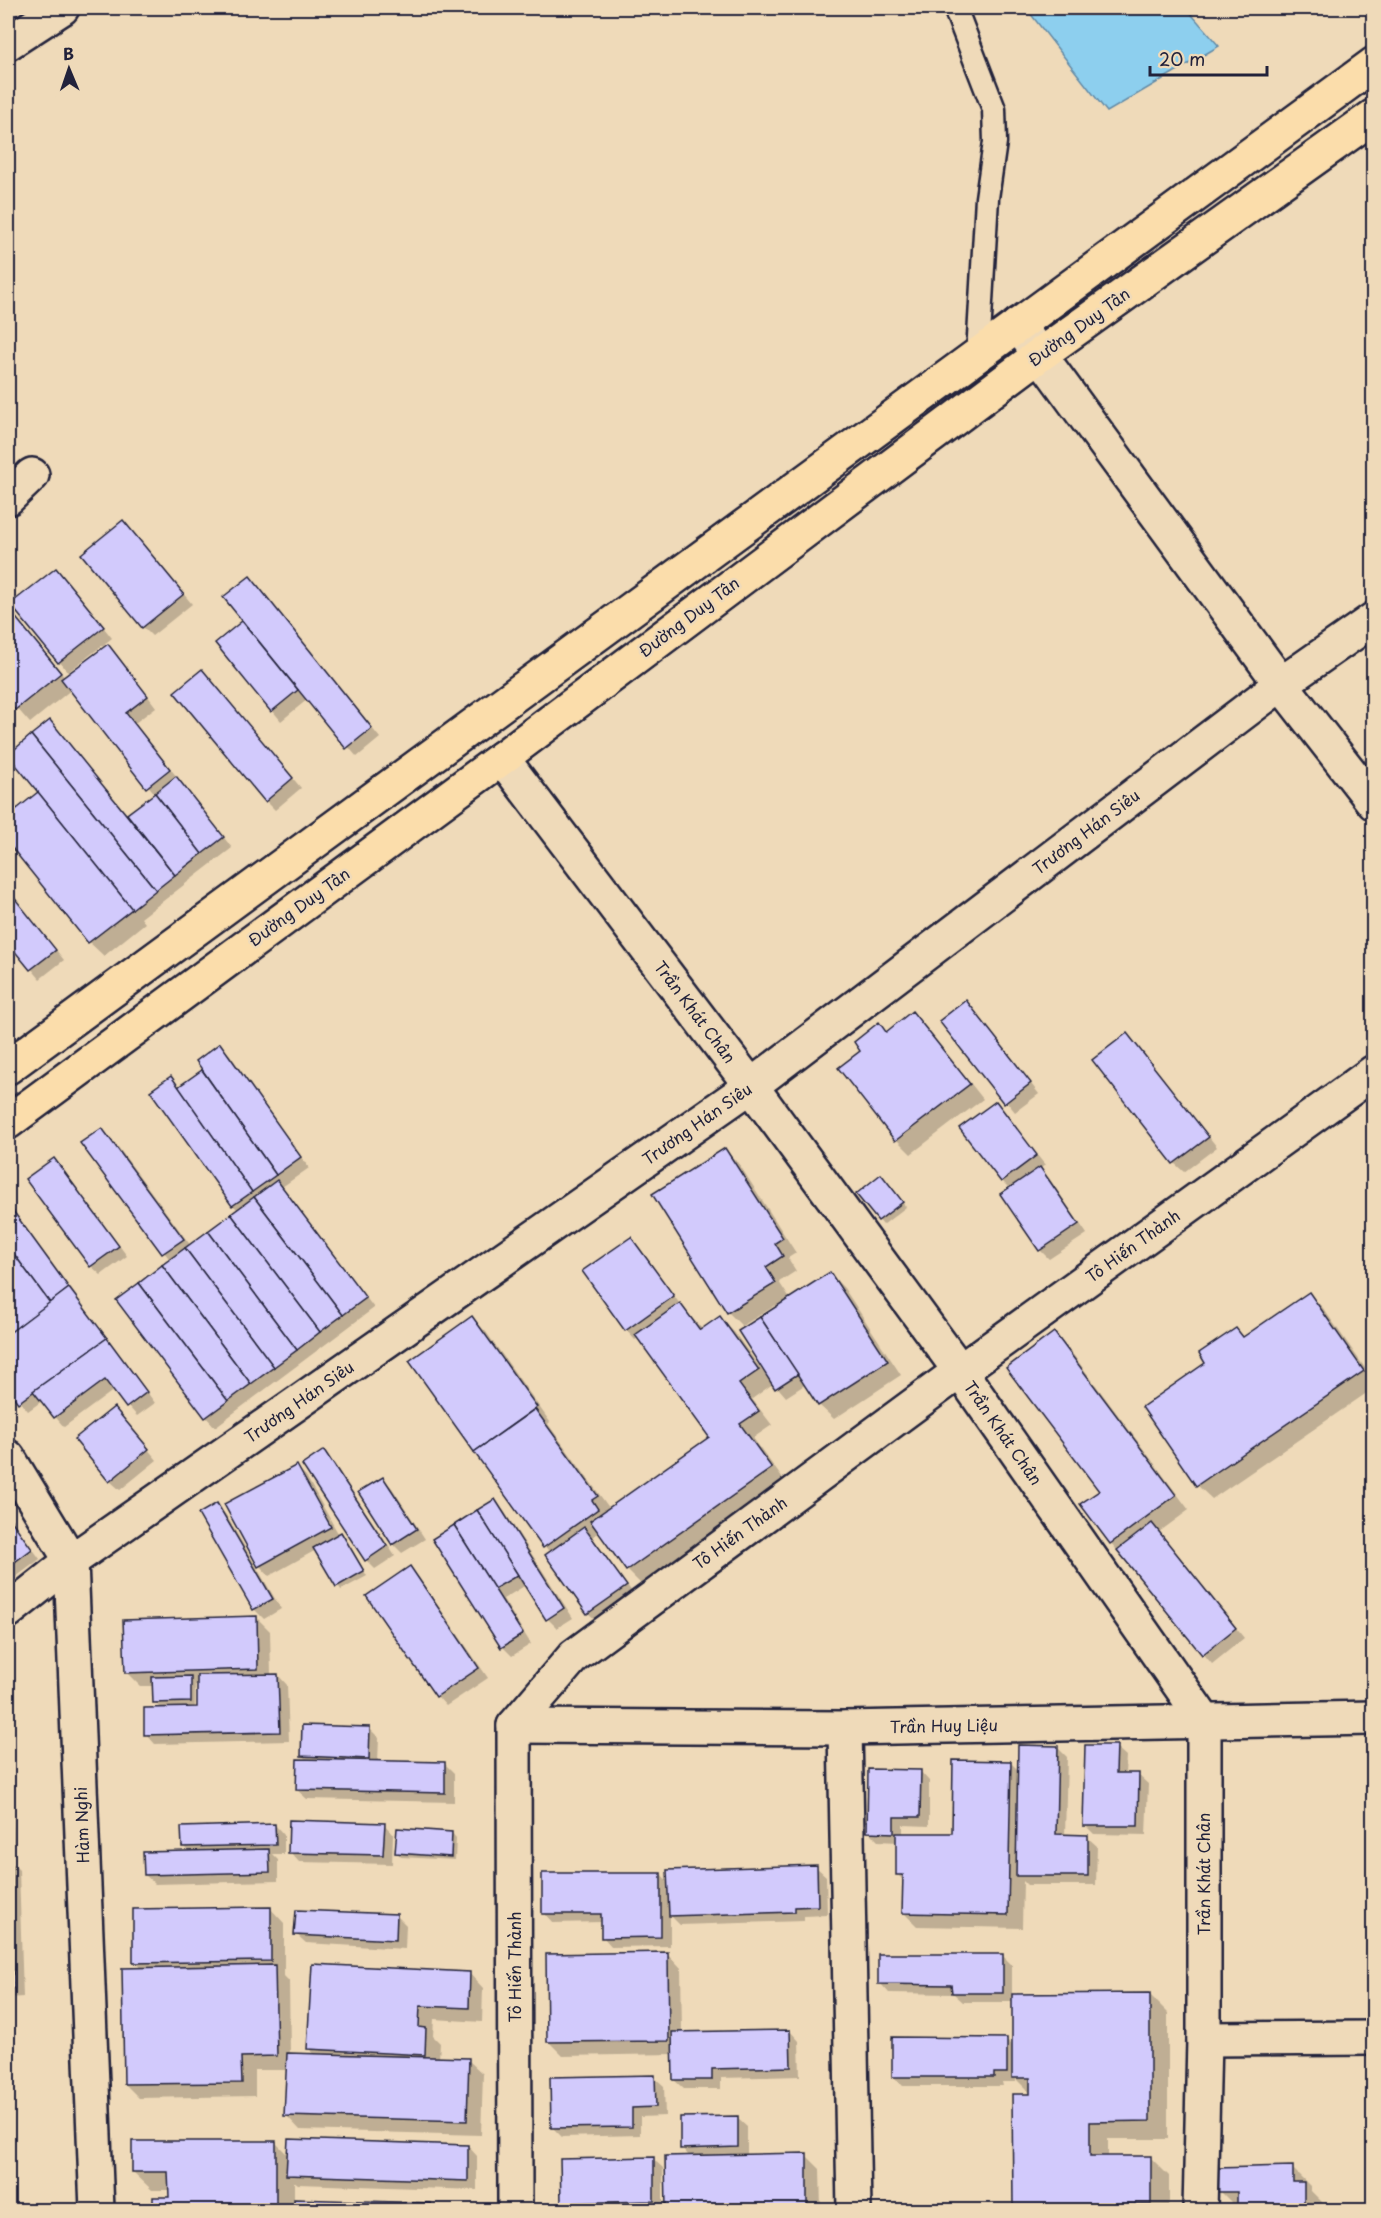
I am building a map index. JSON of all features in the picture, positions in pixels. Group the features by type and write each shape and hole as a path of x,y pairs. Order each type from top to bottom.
{"main road":[{"path":"8,1067 1374,64"},
{"name":"Đường Duy Tân","path":"8,1122 502,758 1041,354 1374,116"}],"street":[{"path":"8,43 62,8"},
{"path":"1018,324 1281,684 1374,803"},
{"path":"8,498 32,475"},
{"name":"Trương Hán Siêu","path":"8,1611 71,1561 751,1086 1281,684 1374,619"},
{"name":"Trần Khát Chân","path":"502,758 751,1086 960,1371 1204,1720 1204,2039 1200,2211"},
{"name":"Tô Hiến Thành","path":"515,2211 514,1726 574,1656 960,1371 1374,1072"},
{"name":"Hàm Nghi","path":"8,1457 71,1561 97,2211"},
{"name":"Trần Huy Liệu","path":"514,1726 845,1728 1374,1718"},
{"path":"845,1728 854,2211"},
{"path":"1204,2039 1374,2038"}],"lane":[{"path":"955,8 994,109 996,142 987,198 978,354"}],"water":[{"path":"1026,8 1186,8 1219,46 1107,112"}],"building":[{"path":"123,520 184,594 142,628 81,554"},
{"path":"56,568 104,627 58,663 10,604"},
{"path":"250,576 372,728 346,749 223,597"},
{"path":"8,608 61,673 15,710 8,701"},
{"path":"242,621 298,690 271,712 215,643"},
{"path":"108,644 148,696 126,713 170,769 146,788 61,679"},
{"path":"202,669 293,778 265,802 174,692"},
{"path":"50,720 175,875 156,890 31,735"},
{"path":"31,735 156,890 132,909 8,755"},
{"path":"176,776 224,837 202,854 155,793"},
{"path":"38,792 132,909 88,943 8,843 8,816"},
{"path":"155,793 202,854 175,875 127,814"},
{"path":"8,798 16,808 8,815"},
{"path":"8,890 56,950 30,970 8,943"},
{"path":"966,1000 1031,1083 1004,1104 939,1021"},
{"path":"912,1011 970,1084 895,1141 838,1068 860,1051 854,1042 879,1022 886,1032"},
{"path":"1127,1033 1209,1137 1173,1164 1092,1060"},
{"path":"220,1043 301,1157 276,1175 196,1061"},
{"path":"202,1070 276,1175 252,1192 178,1087"},
{"path":"171,1076 252,1192 232,1206 150,1091"},
{"path":"996,1101 1037,1155 1001,1182 959,1128"},
{"path":"102,1128 184,1239 162,1254 80,1143"},
{"path":"725,1148 783,1238 775,1243 783,1256 766,1267 776,1283 727,1313 652,1194"},
{"path":"54,1158 119,1246 90,1267 25,1179"},
{"path":"1040,1167 1079,1224 1039,1251 1000,1194"},
{"path":"881,1174 903,1202 878,1221 856,1194"},
{"path":"277,1180 366,1298 343,1315 254,1197"},
{"path":"254,1197 343,1315 320,1332 231,1214"},
{"path":"8,1204 69,1288 50,1303 8,1246"},
{"path":"231,1214 320,1332 297,1350 208,1231"},
{"path":"208,1231 297,1350 274,1367 185,1248"},
{"path":"631,1237 674,1296 625,1331 582,1271"},
{"path":"8,1246 50,1303 8,1334"},
{"path":"185,1248 274,1367 251,1384 162,1265"},
{"path":"162,1265 251,1384 228,1401 139,1283"},
{"path":"830,1272 888,1361 818,1406 760,1317"},
{"path":"139,1283 228,1401 205,1418 116,1300"},
{"path":"69,1288 107,1338 18,1403 8,1389 8,1334"},
{"path":"1309,1292 1364,1371 1196,1486 1142,1407 1205,1363 1199,1353 1236,1328 1243,1337"},
{"path":"680,1303 700,1330 720,1316 759,1370 739,1384 759,1411 740,1424 772,1468 626,1571 590,1521 709,1437 635,1335"},
{"path":"472,1316 537,1407 474,1452 409,1361"},
{"path":"760,1317 798,1374 775,1389 738,1331"},
{"path":"1054,1332 1176,1495 1110,1544 1080,1504 1099,1491 1006,1368"},
{"path":"107,1338 147,1392 126,1408 105,1380 54,1418 33,1391"},
{"path":"114,1407 149,1449 109,1482 74,1439"},
{"path":"535,1409 598,1496 592,1500 598,1509 543,1548 474,1452"},
{"path":"324,1450 387,1546 365,1561 302,1465"},
{"path":"297,1465 331,1527 258,1567 224,1504"},
{"path":"383,1477 417,1529 392,1545 358,1492"},
{"path":"495,1499 564,1608 546,1620 477,1510"},
{"path":"217,1503 273,1599 253,1610 198,1514"},
{"path":"477,1510 518,1575 494,1589 454,1525"},
{"path":"8,1516 32,1549 8,1567"},
{"path":"1152,1523 1236,1628 1202,1655 1117,1550"},
{"path":"454,1525 523,1634 501,1648 432,1539"},
{"path":"584,1527 627,1586 587,1614 545,1555"},
{"path":"341,1532 364,1571 336,1587 313,1548"},
{"path":"410,1566 479,1668 436,1697 366,1596"},
{"path":"257,1616 258,1669 125,1673 123,1620"},
{"path":"278,1674 280,1732 144,1735 144,1708 197,1707 197,1675"},
{"path":"191,1676 191,1702 153,1703 152,1677"},
{"path":"302,1725 370,1727 369,1759 301,1756"},
{"path":"1018,1745 1058,1746 1056,1834 1088,1835 1088,1876 1016,1876"},
{"path":"1085,1745 1117,1745 1116,1773 1139,1773 1138,1826 1083,1826"},
{"path":"297,1759 445,1762 445,1793 296,1790"},
{"path":"953,1760 1011,1761 1008,1915 902,1913 903,1875 896,1875 896,1833 952,1833"},
{"path":"868,1769 921,1770 920,1817 894,1817 894,1833 867,1832"},
{"path":"289,1820 385,1823 383,1855 288,1853"},
{"path":"275,1824 276,1845 182,1847 181,1827"},
{"path":"397,1828 452,1832 451,1857 395,1853"},
{"path":"269,1849 270,1872 144,1875 143,1852"},
{"path":"8,1859 11,1859 14,1988 8,1989"},
{"path":"817,1865 818,1906 795,1907 795,1912 669,1916 667,1870"},
{"path":"542,1873 661,1873 661,1937 601,1938 601,1914 542,1914"},
{"path":"271,1907 271,1961 133,1963 133,1909"},
{"path":"296,1910 397,1914 396,1940 294,1935"},
{"path":"668,1952 669,2041 547,2042 546,1954"},
{"path":"878,1954 1003,1954 1003,1993 952,1993 951,1985 878,1984"},
{"path":"312,1964 470,1972 469,2008 420,2006 419,2027 426,2028 425,2055 307,2049"},
{"path":"275,1965 277,2056 241,2057 242,2083 124,2084 122,1968"},
{"path":"1150,1993 1150,2121 1090,2122 1090,2156 1151,2156 1151,2204 1013,2205 1012,2094 1030,2094 1030,2078 1012,2078 1012,1994"},
{"path":"790,2030 791,2067 712,2069 712,2080 673,2080 672,2032"},
{"path":"892,2037 1007,2038 1007,2073 994,2073 994,2077 892,2077"},
{"path":"287,2053 469,2058 467,2121 284,2116"},
{"path":"655,2075 656,2107 632,2108 632,2127 551,2128 550,2077"},
{"path":"738,2116 738,2147 680,2149 680,2117"},
{"path":"288,2139 468,2145 468,2181 286,2175"},
{"path":"132,2141 276,2141 276,2210 153,2210 153,2197 169,2197 168,2172 132,2172"},
{"path":"807,2153 807,2210 666,2210 665,2156"},
{"path":"654,2157 654,2201 561,2203 560,2159"},
{"path":"1293,2166 1293,2182 1304,2182 1304,2210 1237,2210 1237,2192 1218,2192 1218,2168"},
{"path":"294,2199 431,2203 430,2210 294,2210"}]}
